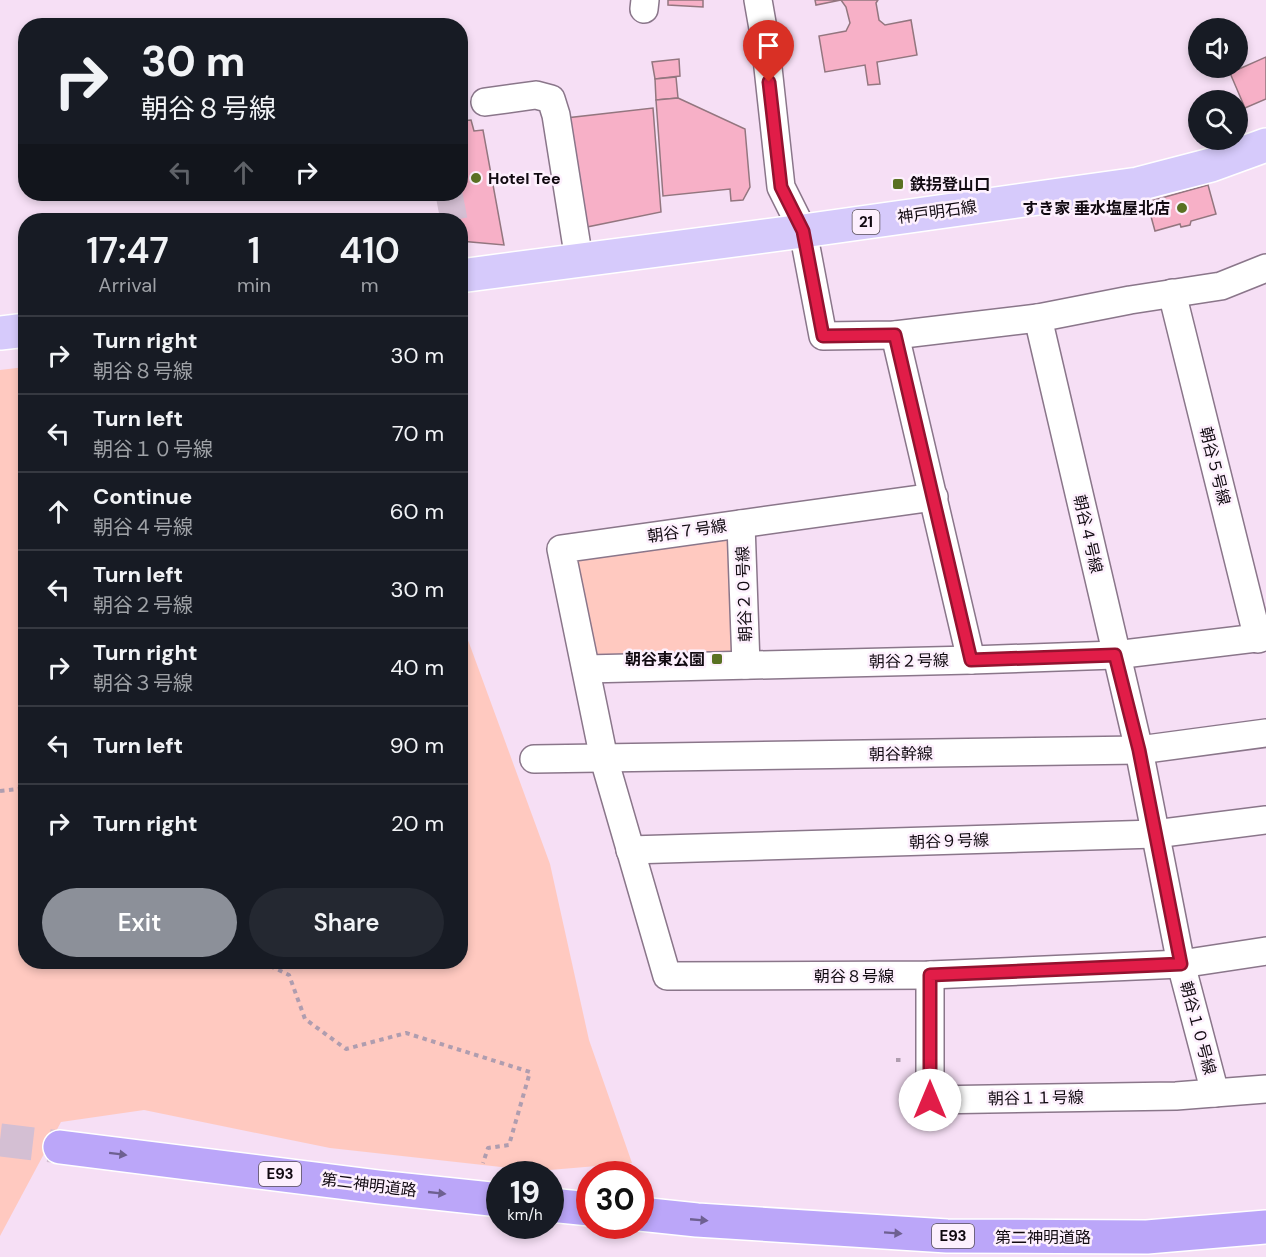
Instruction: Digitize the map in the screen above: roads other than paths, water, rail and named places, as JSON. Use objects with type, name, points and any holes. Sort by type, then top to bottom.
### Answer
[{"type":"highway","name":"第二神明道路","points":[[60,1147],[486,1198]]},
{"type":"highway","points":[[1030,1237],[1266,1207]]},
{"type":"highway","name":"第二神明道路","points":[[654,1215],[947,1236],[1147,1237],[1266,1227]]},
{"type":"main road","name":"神戸明石線","points":[[468,275],[1138,184],[1211,165],[1266,145]]},
{"type":"main road","points":[[0,333],[18,331]]},
{"type":"street","points":[[758,0],[765,40],[781,187],[803,231],[823,336],[895,335],[1038,318],[1221,286],[1266,268]]},
{"type":"street","points":[[485,102],[536,95],[551,99],[556,115],[579,260]]},
{"type":"street","name":"朝谷５号線","points":[[1172,293],[1262,638]]},
{"type":"street","name":"朝谷４号線","points":[[1038,318],[1139,750]]},
{"type":"street","points":[[895,335],[971,660]]},
{"type":"street","name":"朝谷７号線","points":[[586,669],[561,549],[934,497]]},
{"type":"street","name":"朝谷２０号線","points":[[741,524],[746,665]]},
{"type":"street","name":"朝谷２号線","points":[[586,669],[1115,655],[1262,638]]},
{"type":"street","name":"朝谷８号線","points":[[586,669],[604,759],[667,976],[930,975],[1181,964],[1266,951]]},
{"type":"street","name":"朝谷幹線","points":[[534,759],[1139,750],[1266,734]]},
{"type":"street","name":"朝谷１０号線","points":[[1139,750],[1181,964],[1215,1093]]},
{"type":"street","name":"朝谷９号線","points":[[630,850],[1155,834],[1266,820]]},
{"type":"street","name":"朝谷１１号線","points":[[930,975],[930,1100],[1176,1096],[1266,1089]]},
{"type":"tunnel","points":[[450,201],[453,213]]},
{"type":"tunnel","points":[[0,1140],[60,1147]]},
{"type":"place","name":"Hotel Tee","points":[[476,178]]},
{"type":"place","name":"鉄拐登山口","points":[[898,184]]},
{"type":"place","name":"すき家 垂水塩屋北店","points":[[1182,208]]},
{"type":"place","name":"朝谷東公園","points":[[717,659]]}]
